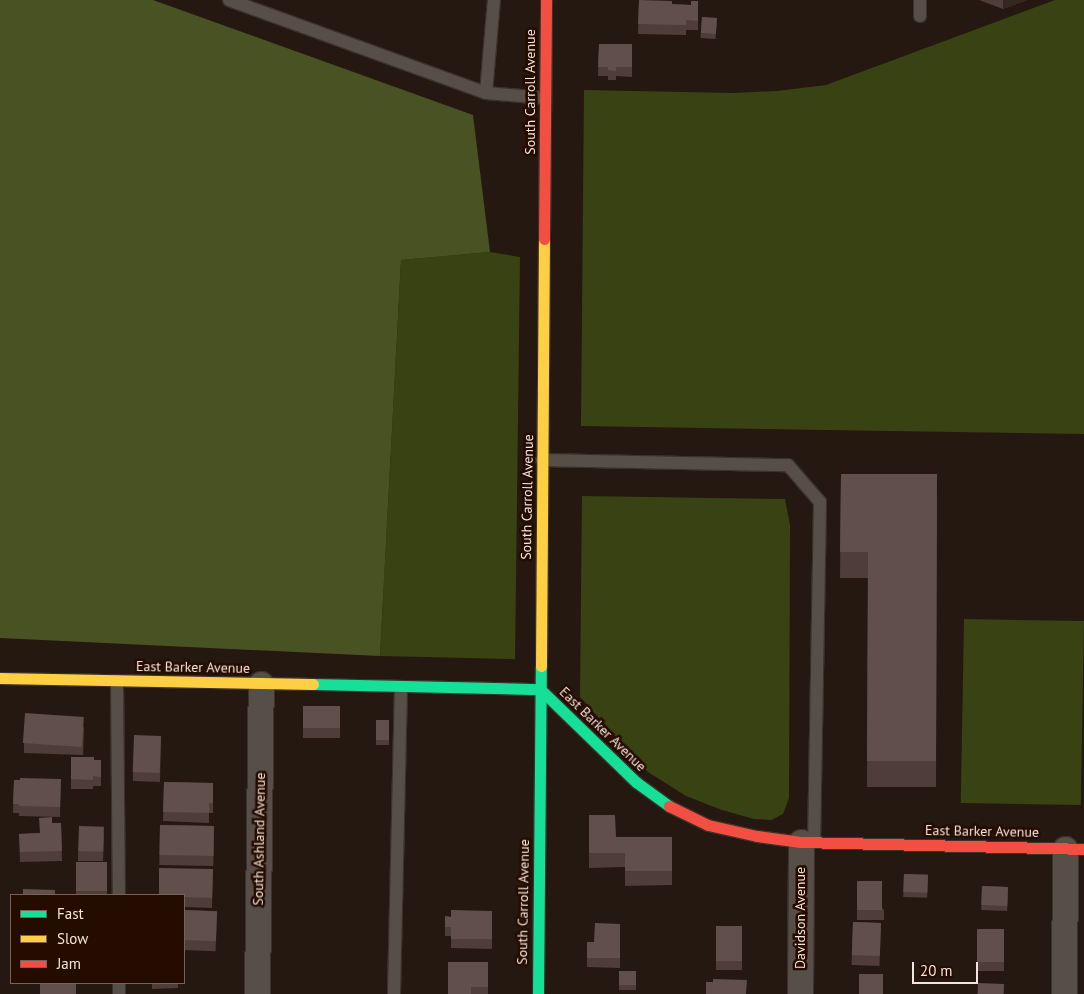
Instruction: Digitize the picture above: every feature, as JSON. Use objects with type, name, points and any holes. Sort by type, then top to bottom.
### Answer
[{"type":"street","name":"South Carroll Avenue","points":[[538,994],[546,0]]},
{"type":"street","name":"East Barker Avenue","points":[[0,678],[540,689],[636,782],[671,807],[708,825],[757,836],[807,842],[1075,848]]},
{"type":"street","name":"South Ashland Avenue","points":[[257,994],[261,684]]},
{"type":"street","name":"Davidson Avenue","points":[[800,994],[807,842]]},
{"type":"street","points":[[1064,994],[1075,848]]},
{"type":"lane","points":[[229,0],[486,93],[545,98]]},
{"type":"lane","points":[[486,93],[494,0]]},
{"type":"lane","points":[[920,0],[920,16]]},
{"type":"lane","points":[[542,460],[788,465],[820,502],[807,842]]},
{"type":"lane","points":[[117,681],[120,894]]},
{"type":"lane","points":[[394,994],[401,686]]},
{"type":"green space","points":[[0,0],[153,0],[473,115],[490,252],[401,260],[380,656],[0,638]]},
{"type":"green space","points":[[1055,0],[1084,0],[1084,434],[581,426],[584,90],[733,93],[777,91],[826,85]]},
{"type":"green space","points":[[490,252],[520,257],[515,659],[380,656],[401,260]]},
{"type":"green space","points":[[582,496],[785,499],[790,525],[789,798],[783,814],[771,820],[754,819],[722,810],[686,796],[648,772],[580,697]]},
{"type":"green space","points":[[964,619],[1084,621],[1081,805],[961,803]]},
{"type":"building","points":[[639,0],[672,1],[672,4],[691,5],[691,1],[698,1],[698,21],[686,20],[686,25],[638,24]]},
{"type":"building","points":[[702,17],[717,18],[716,34],[701,33]]},
{"type":"building","points":[[599,44],[632,44],[632,67],[616,67],[616,71],[608,70],[608,67],[598,67]]},
{"type":"building","points":[[841,474],[937,474],[936,761],[867,761],[868,552],[840,552]]},
{"type":"building","points":[[303,706],[340,706],[340,728],[303,728]]},
{"type":"building","points":[[25,713],[84,717],[82,747],[23,743]]},
{"type":"building","points":[[376,720],[389,720],[389,740],[376,740]]},
{"type":"building","points":[[134,735],[161,736],[160,773],[133,772]]},
{"type":"building","points":[[71,757],[94,757],[94,760],[101,760],[101,777],[93,776],[93,780],[71,779]]},
{"type":"building","points":[[20,778],[61,779],[60,807],[19,806],[19,804],[13,804],[14,780],[20,780]]},
{"type":"building","points":[[164,782],[213,783],[213,803],[209,803],[209,813],[163,812]]},
{"type":"building","points":[[589,815],[615,815],[616,837],[672,837],[672,871],[625,871],[625,853],[589,853]]},
{"type":"building","points":[[52,817],[52,823],[61,823],[62,851],[20,852],[19,834],[40,833],[39,818]]},
{"type":"building","points":[[160,825],[214,826],[213,856],[159,855]]},
{"type":"building","points":[[79,826],[104,827],[103,852],[78,851]]},
{"type":"building","points":[[76,862],[107,862],[107,891],[76,891]]},
{"type":"building","points":[[159,868],[213,869],[212,898],[185,897],[185,894],[159,894]]},
{"type":"building","points":[[904,874],[928,875],[927,893],[903,892]]},
{"type":"building","points":[[857,881],[882,881],[882,910],[857,910]]},
{"type":"building","points":[[982,886],[1008,887],[1007,906],[981,905]]},
{"type":"building","points":[[23,889],[55,890],[55,894],[23,894]]},
{"type":"building","points":[[185,910],[217,911],[216,941],[185,940]]},
{"type":"building","points":[[451,910],[492,911],[492,939],[451,939],[451,927],[445,927],[445,916],[451,917]]},
{"type":"building","points":[[853,922],[881,923],[880,956],[852,955]]},
{"type":"building","points":[[595,923],[620,924],[620,958],[587,958],[587,942],[594,942]]},
{"type":"building","points":[[716,926],[742,926],[742,961],[716,961]]},
{"type":"building","points":[[977,929],[1004,929],[1004,962],[977,962]]},
{"type":"building","points":[[448,962],[488,962],[488,987],[471,987],[471,994],[448,994]]},
{"type":"building","points":[[619,971],[636,971],[636,985],[619,985]]},
{"type":"building","points":[[859,974],[883,974],[883,994],[859,994]]},
{"type":"building","points":[[713,979],[747,980],[746,994],[706,994],[706,982],[713,982]]},
{"type":"building","points":[[978,983],[1004,984],[1004,994],[978,994]]},
{"type":"building","points":[[40,984],[76,984],[76,994],[40,994]]},
{"type":"traffic: fast","points":[[538,994],[541,666]]},
{"type":"traffic: fast","points":[[313,684],[540,689],[636,782],[669,806]]},
{"type":"traffic: slow","points":[[541,666],[544,239]]},
{"type":"traffic: slow","points":[[0,678],[313,684]]},
{"type":"traffic: jam","points":[[544,239],[546,0]]},
{"type":"traffic: jam","points":[[669,806],[708,825],[757,836],[801,842],[1084,849]]}]
